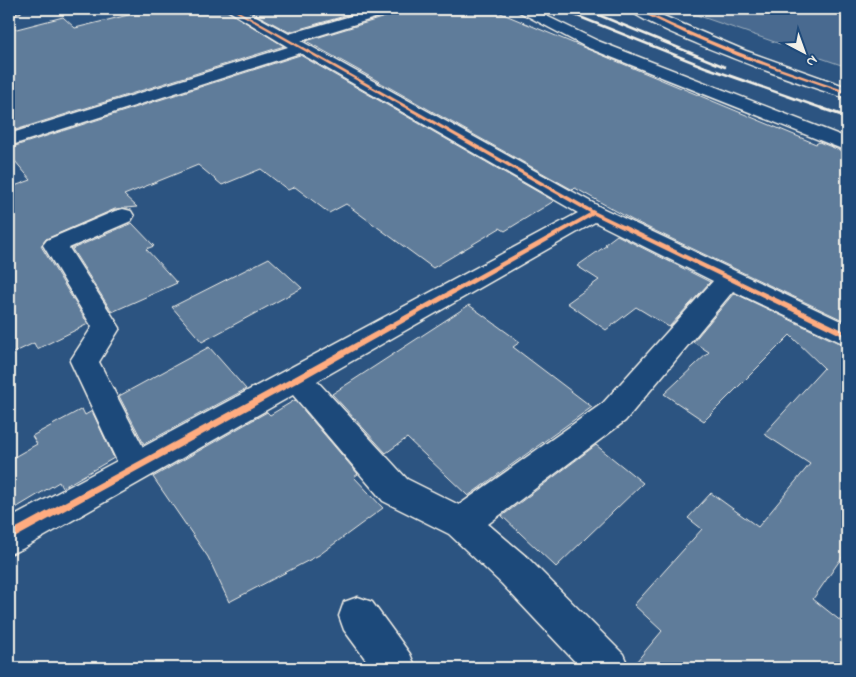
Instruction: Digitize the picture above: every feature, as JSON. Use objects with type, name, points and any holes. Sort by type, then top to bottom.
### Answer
[{"type":"street","points":[[9,10],[15,9]]},
{"type":"street","points":[[233,9],[594,213],[847,335]]},
{"type":"street","points":[[9,140],[294,44],[389,9]]},
{"type":"street","points":[[521,9],[592,44],[847,145]]},
{"type":"street","points":[[636,9],[666,24],[769,67],[847,93]]},
{"type":"street","points":[[9,537],[594,213]]},
{"type":"street","points":[[123,216],[55,245],[106,328],[84,362],[136,466]]},
{"type":"street","points":[[460,523],[614,412],[730,278]]},
{"type":"street","points":[[297,379],[395,490],[460,523],[515,571],[598,664]]},
{"type":"street","points":[[358,616],[396,668]]},
{"type":"shaded area","points":[[679,9],[847,9],[847,67]]},
{"type":"building","points":[[153,9],[224,9],[284,46],[9,132],[9,31],[63,17],[75,28]]},
{"type":"building","points":[[246,9],[369,9],[289,32]]},
{"type":"building","points":[[398,9],[491,9],[816,144],[819,142],[847,153],[847,322],[632,220],[575,188],[573,190],[306,41],[395,14]]},
{"type":"building","points":[[300,55],[554,201],[505,231],[500,228],[433,268],[346,204],[329,213],[295,187],[288,190],[261,169],[222,185],[198,165],[124,195],[137,207],[115,209],[46,239],[41,246],[88,324],[37,349],[34,343],[9,355],[9,188],[31,180],[9,154],[9,148]]},
{"type":"building","points":[[132,223],[154,246],[146,249],[177,283],[112,312],[72,249]]},
{"type":"building","points":[[617,235],[710,282],[669,327],[636,307],[606,330],[567,303],[599,280],[577,266],[607,245],[605,244]]},
{"type":"building","points":[[269,258],[302,288],[202,342],[172,307]]},
{"type":"building","points":[[734,293],[847,347],[847,550],[813,599],[847,626],[847,668],[631,668],[662,631],[634,605],[702,529],[688,518],[711,493],[758,527],[810,464],[764,434],[824,368],[790,335],[704,421],[664,394],[709,352],[693,342]]},
{"type":"building","points":[[469,305],[520,342],[513,347],[592,407],[468,496],[407,438],[386,453],[332,394]]},
{"type":"building","points":[[209,347],[246,389],[144,444],[119,396]]},
{"type":"building","points":[[295,400],[358,474],[354,477],[383,508],[319,555],[229,602],[208,557],[153,477],[267,412],[270,415]]},
{"type":"building","points":[[82,409],[85,415],[92,411],[114,458],[62,488],[59,482],[9,512],[9,460],[37,444],[32,436]]},
{"type":"building","points":[[596,445],[643,483],[556,567],[502,516]]},
{"type":"railway","points":[[560,9],[705,67],[824,109]]},
{"type":"railway","points":[[584,9],[725,67]]},
{"type":"railway","points":[[821,108],[847,117]]},
{"type":"cycle path","points":[[233,9],[594,213],[847,335]]},
{"type":"cycle path","points":[[636,9],[740,55],[847,93]]},
{"type":"cycle path","points":[[9,537],[594,213]]}]
